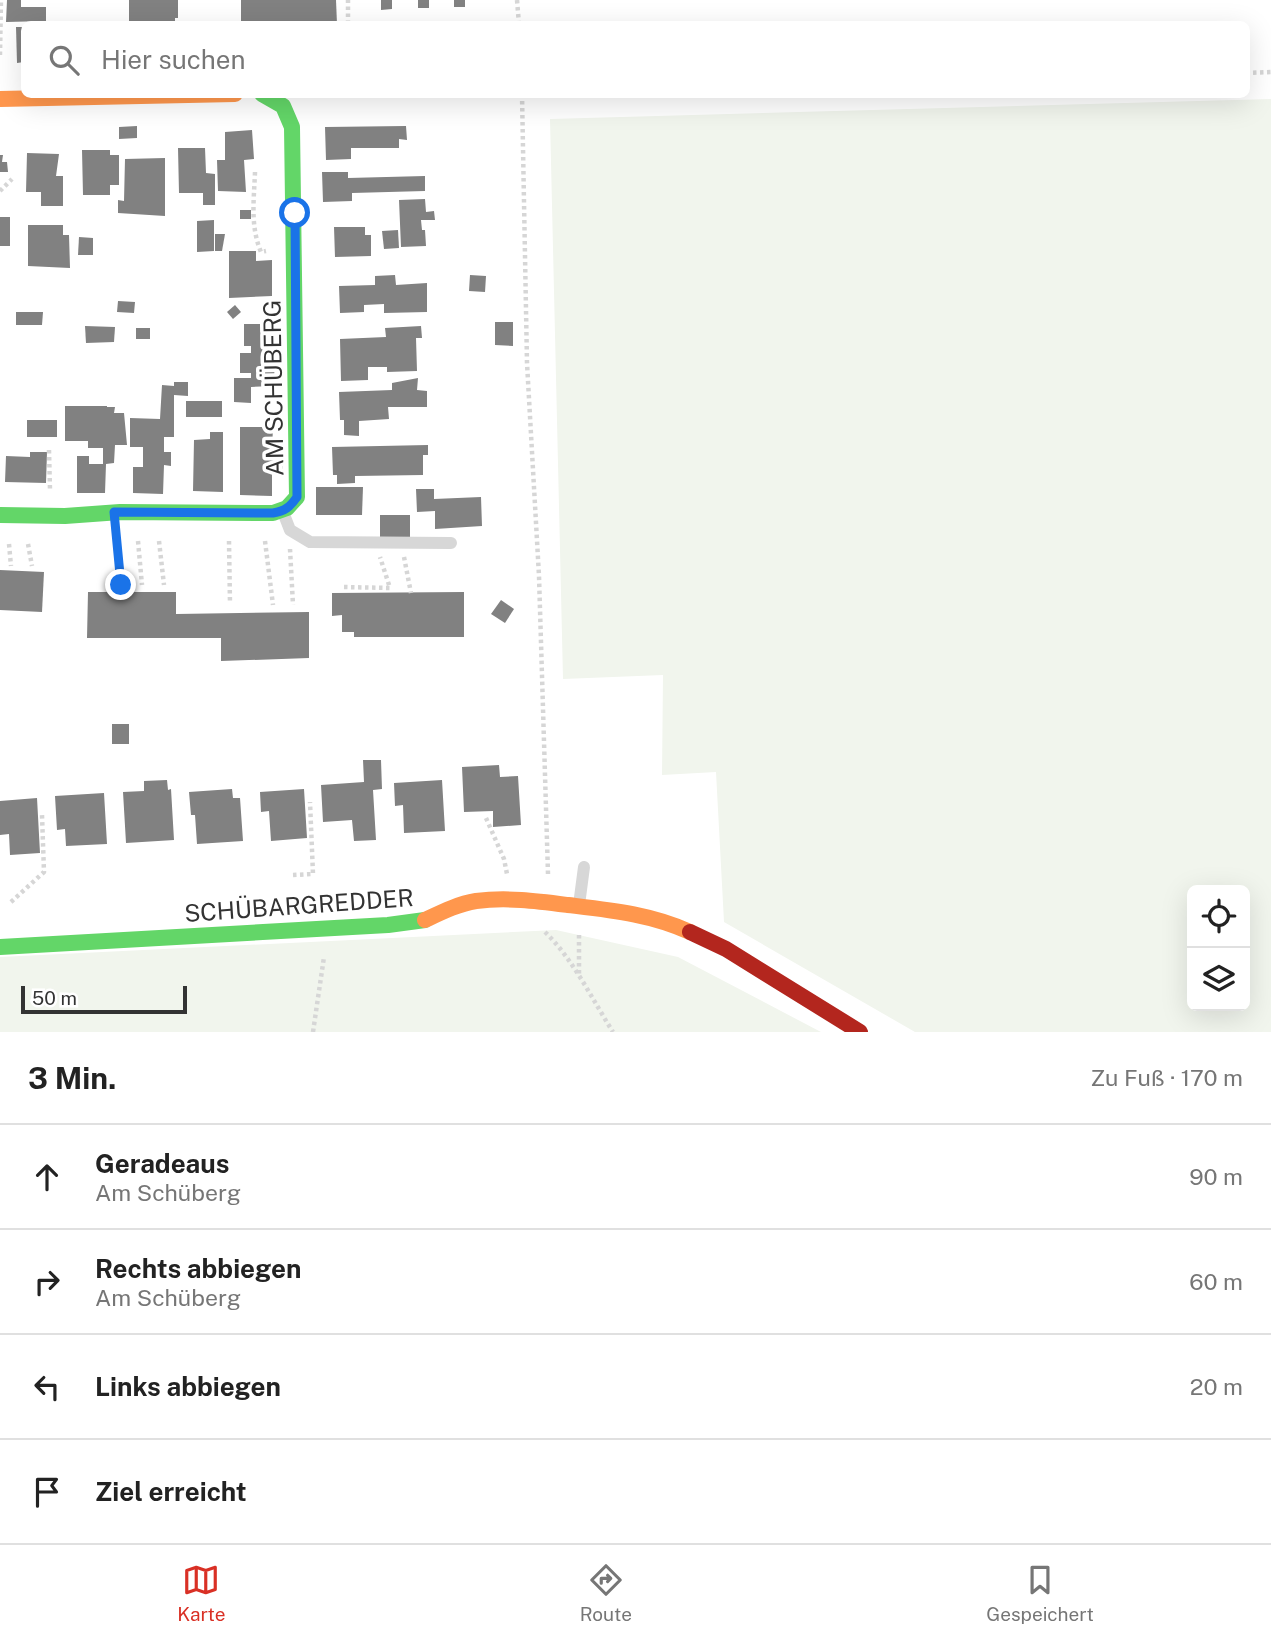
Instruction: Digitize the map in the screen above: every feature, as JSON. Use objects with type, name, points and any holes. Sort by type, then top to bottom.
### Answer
[{"type":"street","points":[[0,99],[47,98]]},
{"type":"street","name":"AM SCHÜBERG","points":[[0,515],[283,512],[297,497],[292,127],[289,112],[283,104],[270,98]]},
{"type":"street","name":"SCHÜBARGREDDER","points":[[0,947],[388,925],[425,920],[458,905],[478,901],[549,903],[624,912],[672,924],[726,948],[860,1032]]},
{"type":"lane","points":[[283,512],[290,530],[310,542],[451,543]]},
{"type":"lane","points":[[579,908],[584,867]]},
{"type":"path","points":[[0,55],[1,0]]},
{"type":"path","points":[[348,0],[348,21]]},
{"type":"path","points":[[517,0],[519,21]]},
{"type":"path","points":[[1250,73],[1271,72]]},
{"type":"path","points":[[522,98],[527,363],[539,576],[549,903]]},
{"type":"path","points":[[255,172],[254,225],[261,252]]},
{"type":"path","points":[[0,191],[12,179]]},
{"type":"path","points":[[38,516],[49,497],[49,450]]},
{"type":"path","points":[[114,512],[121,585]]},
{"type":"path","points":[[136,512],[142,585]]},
{"type":"path","points":[[156,512],[164,585]]},
{"type":"path","points":[[227,513],[231,556],[230,604]]},
{"type":"path","points":[[259,513],[268,558],[272,605]]},
{"type":"path","points":[[290,530],[293,605]]},
{"type":"path","points":[[344,587],[390,588],[375,543]]},
{"type":"path","points":[[401,543],[411,593]]},
{"type":"path","points":[[293,875],[313,874],[310,802]]},
{"type":"path","points":[[10,902],[44,872],[42,815]]},
{"type":"path","points":[[486,818],[504,859],[513,900]]},
{"type":"path","points":[[579,908],[579,980]]},
{"type":"path","points":[[313,1032],[327,929]]},
{"type":"path","points":[[543,930],[572,963],[579,980],[613,1032]]},
{"type":"shaded area","points":[[1271,99],[1271,1032],[915,1032],[724,922],[716,772],[662,775],[663,675],[563,679],[550,119]]},
{"type":"shaded area","points":[[556,930],[678,957],[821,1032],[0,1032],[0,957]]},
{"type":"building","points":[[7,0],[21,0],[21,7],[46,7],[46,21],[6,22]]},
{"type":"building","points":[[129,0],[178,0],[178,18],[175,18],[175,21],[129,21]]},
{"type":"building","points":[[241,0],[336,0],[337,21],[241,21]]},
{"type":"building","points":[[381,0],[392,0],[392,9],[381,10]]},
{"type":"building","points":[[418,0],[429,0],[429,8],[418,8]]},
{"type":"building","points":[[454,0],[465,0],[465,7],[454,7]]},
{"type":"building","points":[[16,27],[21,27],[21,62],[17,63]]},
{"type":"building","points":[[137,126],[137,138],[119,139],[119,127]]},
{"type":"building","points":[[406,126],[407,140],[399,139],[399,148],[351,148],[351,159],[326,160],[325,127]]},
{"type":"building","points":[[252,130],[254,159],[244,160],[246,192],[218,191],[217,160],[225,160],[225,132]]},
{"type":"building","points":[[178,148],[205,148],[206,173],[215,174],[215,205],[203,205],[203,193],[179,193]]},
{"type":"building","points":[[82,150],[110,150],[110,155],[119,155],[119,185],[110,185],[110,195],[83,195]]},
{"type":"building","points":[[27,153],[59,154],[56,176],[63,176],[63,206],[41,206],[41,192],[26,192]]},
{"type":"building","points":[[0,155],[3,155],[2,162],[7,162],[8,172],[0,172]]},
{"type":"building","points":[[165,158],[165,216],[118,213],[118,200],[124,201],[125,159]]},
{"type":"building","points":[[322,172],[348,172],[348,178],[425,176],[425,191],[352,193],[352,201],[323,202]]},
{"type":"building","points":[[425,199],[426,212],[434,211],[435,220],[421,220],[426,246],[401,247],[399,200]]},
{"type":"building","points":[[240,210],[251,210],[251,219],[240,219]]},
{"type":"building","points":[[0,217],[10,217],[10,246],[0,246]]},
{"type":"building","points":[[214,220],[214,251],[197,252],[197,221]]},
{"type":"building","points":[[28,225],[63,225],[63,235],[69,235],[70,268],[28,266]]},
{"type":"building","points":[[334,227],[365,227],[365,235],[371,235],[371,256],[335,257]]},
{"type":"building","points":[[398,230],[399,248],[384,249],[382,231]]},
{"type":"building","points":[[215,234],[225,234],[222,251],[215,251]]},
{"type":"building","points":[[79,237],[93,238],[93,255],[78,255]]},
{"type":"building","points":[[229,251],[256,251],[256,261],[272,260],[272,296],[229,298]]},
{"type":"building","points":[[395,275],[396,285],[427,283],[427,312],[384,313],[384,304],[364,305],[364,312],[340,313],[339,286],[375,285],[375,276]]},
{"type":"building","points":[[470,275],[486,276],[485,292],[469,291]]},
{"type":"building","points":[[118,301],[135,302],[134,313],[117,312]]},
{"type":"building","points":[[235,305],[241,312],[233,319],[227,312]]},
{"type":"building","points":[[16,312],[43,312],[42,325],[16,325]]},
{"type":"building","points":[[495,322],[513,322],[513,346],[495,345]]},
{"type":"building","points":[[244,324],[271,324],[271,347],[275,347],[274,386],[251,387],[251,403],[234,402],[234,378],[251,378],[251,373],[240,373],[240,353],[251,353],[251,346],[244,346]]},
{"type":"building","points":[[85,326],[115,327],[114,342],[86,343]]},
{"type":"building","points":[[421,326],[422,338],[416,338],[417,371],[387,372],[387,367],[368,367],[368,380],[341,381],[340,339],[386,337],[385,328]]},
{"type":"building","points":[[136,328],[150,328],[150,339],[136,339]]},
{"type":"building","points":[[418,378],[417,390],[427,391],[427,407],[388,407],[389,419],[359,421],[359,436],[344,435],[344,420],[340,420],[339,392],[392,390],[392,383]]},
{"type":"building","points":[[174,382],[188,382],[188,396],[174,395],[174,437],[164,437],[164,452],[171,452],[171,466],[164,465],[163,494],[133,493],[133,467],[143,467],[143,447],[130,447],[130,418],[160,419],[162,385],[174,386]]},
{"type":"building","points":[[186,401],[222,401],[222,417],[186,417]]},
{"type":"building","points":[[65,406],[107,406],[115,407],[114,413],[124,413],[127,445],[115,445],[114,463],[106,464],[105,493],[77,493],[77,456],[89,456],[89,464],[103,464],[103,448],[88,448],[88,441],[65,441]]},
{"type":"building","points":[[27,420],[57,420],[57,437],[27,437]]},
{"type":"building","points":[[240,427],[273,427],[272,451],[283,451],[282,471],[272,471],[272,496],[240,495]]},
{"type":"building","points":[[210,432],[223,432],[223,492],[193,491],[194,440],[210,439]]},
{"type":"building","points":[[428,445],[428,455],[423,455],[423,475],[355,476],[355,483],[337,484],[337,475],[333,475],[332,447]]},
{"type":"building","points":[[30,452],[47,452],[46,483],[5,482],[6,456],[30,457]]},
{"type":"building","points":[[316,487],[363,487],[362,515],[316,515]]},
{"type":"building","points":[[416,489],[434,489],[434,499],[481,497],[482,526],[435,529],[435,511],[417,512]]},
{"type":"building","points":[[380,515],[410,515],[410,538],[380,538]]},
{"type":"building","points":[[0,570],[44,572],[42,612],[0,610]]},
{"type":"building","points":[[88,592],[176,592],[176,614],[309,612],[309,658],[221,661],[221,638],[87,638]]},
{"type":"building","points":[[464,592],[464,637],[354,637],[354,632],[342,632],[342,615],[332,616],[332,593]]},
{"type":"building","points":[[501,600],[514,609],[505,623],[491,614]]},
{"type":"building","points":[[112,724],[129,724],[129,744],[112,744]]},
{"type":"building","points":[[363,760],[381,760],[382,789],[373,790],[376,840],[354,841],[352,820],[323,822],[321,785],[364,782]]},
{"type":"building","points":[[499,765],[500,777],[518,776],[521,825],[493,827],[493,811],[464,812],[462,767]]},
{"type":"building","points":[[167,780],[168,790],[171,789],[174,840],[126,843],[123,792],[144,791],[144,781]]},
{"type":"building","points":[[442,780],[445,831],[404,833],[403,805],[395,806],[394,783]]},
{"type":"building","points":[[232,789],[233,798],[240,798],[243,841],[197,844],[195,815],[191,815],[189,792]]},
{"type":"building","points":[[304,789],[307,838],[271,841],[269,811],[261,812],[260,792]]},
{"type":"building","points":[[104,793],[107,844],[66,846],[65,829],[57,830],[55,796]]},
{"type":"building","points":[[37,798],[40,853],[10,855],[9,834],[0,835],[0,801]]},
{"type":"traffic: fast","points":[[0,515],[65,516],[120,512],[273,513],[287,508],[297,497],[292,127],[283,106],[269,98]]},
{"type":"traffic: fast","points":[[0,947],[388,925],[425,920]]},
{"type":"traffic: slow","points":[[0,99],[47,98]]},
{"type":"traffic: slow","points":[[425,920],[469,902],[511,899],[630,914],[690,932]]},
{"type":"traffic: jam","points":[[690,932],[726,949],[860,1032]]},
{"type":"route","points":[[121,585],[114,512],[273,513],[283,512],[297,497],[295,213]]}]
